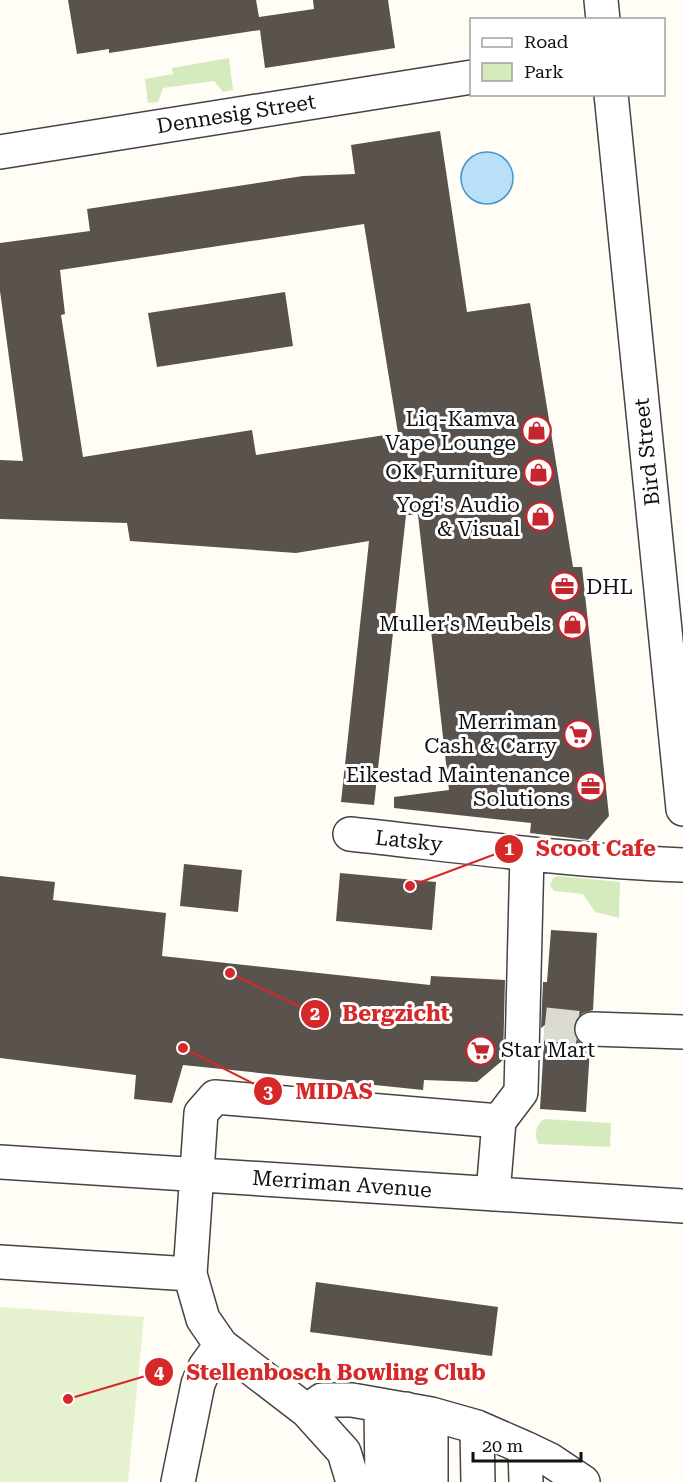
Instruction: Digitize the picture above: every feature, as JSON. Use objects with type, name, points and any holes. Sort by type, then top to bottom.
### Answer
[{"type":"street","points":[[601,0],[603,18]]},
{"type":"street","name":"Dennesig Street","points":[[0,152],[470,77]]},
{"type":"street","name":"Bird Street","points":[[610,96],[683,809]]},
{"type":"street","name":"Latsky","points":[[350,834],[527,854],[636,864],[683,865]]},
{"type":"street","points":[[493,1194],[499,1121],[521,1092],[534,1024],[527,854]]},
{"type":"street","points":[[592,1029],[683,1032]]},
{"type":"street","points":[[353,1482],[344,1452],[307,1411],[221,1345],[203,1319],[190,1275],[201,1113],[215,1097],[499,1121]]},
{"type":"street","name":"Merriman Avenue","points":[[0,1162],[683,1206]]},
{"type":"street","points":[[0,1262],[190,1275]]},
{"type":"street","points":[[178,1482],[198,1384],[204,1367],[221,1345]]},
{"type":"street","points":[[307,1411],[322,1400],[352,1400],[500,1445],[526,1482]]},
{"type":"street","points":[[382,1482],[500,1445]]},
{"type":"street","points":[[409,1482],[500,1445]]},
{"type":"street","points":[[431,1482],[500,1445]]},
{"type":"street","points":[[454,1482],[500,1445]]},
{"type":"street","points":[[478,1482],[500,1445]]},
{"type":"street","points":[[500,1445],[501,1482]]},
{"type":"green space","points":[[229,58],[233,90],[223,92],[214,81],[163,88],[158,102],[148,103],[145,79],[173,74],[172,68]]},
{"type":"green space","points":[[558,876],[620,882],[619,918],[595,912],[583,894],[554,891],[550,885],[553,878]]},
{"type":"green space","points":[[544,1119],[611,1123],[610,1147],[539,1144],[536,1130]]},
{"type":"green space","points":[[0,1307],[144,1317],[128,1482],[0,1482]]},
{"type":"water","points":[[482,152],[492,152],[506,159],[513,178],[506,197],[492,204],[482,204],[472,200],[465,193],[461,183],[461,173],[465,163],[472,156]]},
{"type":"building","points":[[68,0],[256,0],[259,17],[314,9],[313,0],[388,0],[395,48],[265,68],[260,30],[109,53],[109,49],[77,54]]},
{"type":"building","points":[[440,131],[467,312],[530,303],[573,567],[582,567],[609,816],[588,840],[530,833],[531,823],[394,808],[394,797],[449,790],[418,515],[406,515],[374,805],[341,802],[369,541],[296,553],[130,541],[127,523],[0,519],[0,460],[23,461],[0,291],[0,243],[90,231],[87,209],[303,176],[355,174],[351,145]],"holes":[[[364,224],[398,433],[256,455],[252,430],[83,457],[61,315],[65,314],[60,270]]]},
{"type":"building","points":[[285,292],[293,346],[157,367],[148,313]]},
{"type":"building","points":[[184,864],[242,870],[238,912],[180,906]]},
{"type":"building","points":[[340,873],[436,882],[432,930],[336,921]]},
{"type":"building","points":[[0,876],[55,882],[53,900],[166,913],[162,956],[430,985],[431,976],[505,980],[503,1060],[477,1082],[424,1080],[423,1090],[183,1065],[172,1103],[134,1099],[136,1075],[0,1058]]},
{"type":"building","points":[[551,930],[597,933],[593,1010],[583,1013],[576,1019],[573,1028],[576,1038],[582,1045],[590,1048],[586,1112],[540,1109],[545,1025],[541,1028],[543,982],[547,982]]},
{"type":"building","points":[[316,1282],[498,1307],[492,1356],[310,1332]]},
{"type":"tunnel","points":[[545,1024],[592,1029]]},
{"type":"place","name":"Liq-Kamva Vape Lounge","points":[[537,431]]},
{"type":"place","name":"OK Furniture","points":[[539,472]]},
{"type":"place","name":"Yogi's Audio & Visual","points":[[541,517]]},
{"type":"place","name":"DHL","points":[[565,587]]},
{"type":"place","name":"Muller's Meubels","points":[[572,624]]},
{"type":"place","name":"Merriman Cash & Carry","points":[[578,734]]},
{"type":"place","name":"Eikestad Maintenance Solutions","points":[[591,787]]},
{"type":"place","name":"Scoot Cafe","points":[[410,886]]},
{"type":"place","name":"Bergzicht","points":[[230,973]]},
{"type":"place","name":"MIDAS","points":[[183,1048]]},
{"type":"place","name":"Star Mart","points":[[480,1050]]},
{"type":"place","name":"Stellenbosch Bowling Club","points":[[68,1399]]}]
